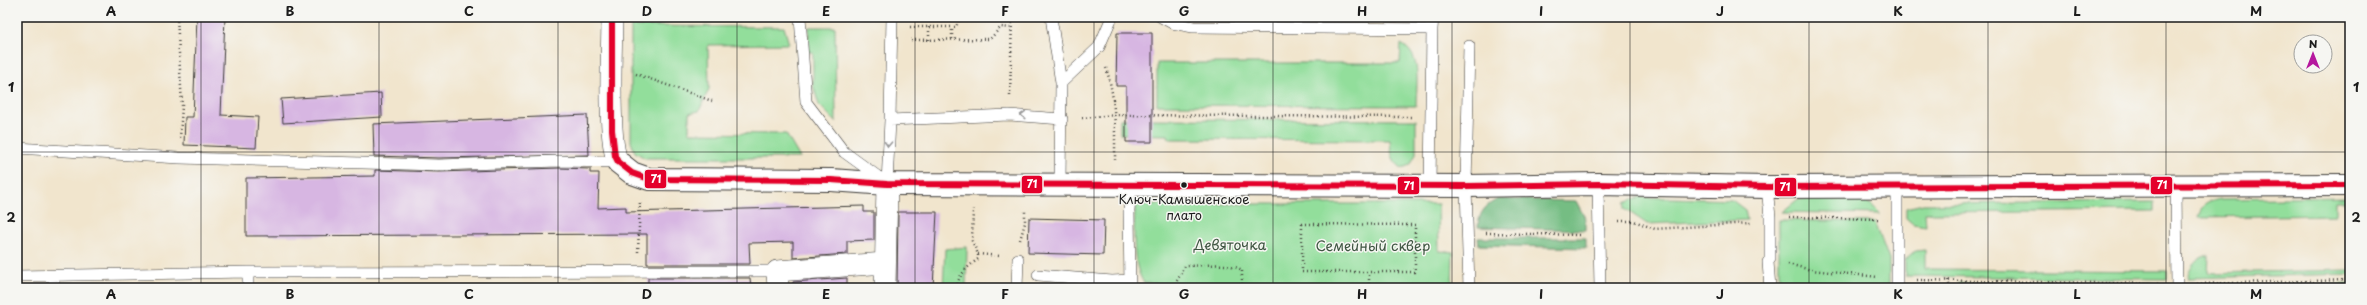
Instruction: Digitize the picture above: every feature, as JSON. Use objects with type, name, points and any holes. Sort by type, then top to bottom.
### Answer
[{"type":"street","points":[[612,17],[613,150],[618,162],[626,170],[640,177],[831,180],[887,184],[1430,186],[1598,184],[1768,187],[2176,187],[2350,185]]},
{"type":"street","points":[[885,288],[887,184]]},
{"type":"street","points":[[777,280],[885,263]]},
{"type":"lane","points":[[800,17],[806,102],[844,152],[887,184]]},
{"type":"lane","points":[[1051,17],[1061,83],[1062,120],[1060,184]]},
{"type":"lane","points":[[1061,83],[1099,47],[1112,17]]},
{"type":"lane","points":[[1161,17],[1172,23],[1193,27],[1432,29]]},
{"type":"lane","points":[[1430,186],[1432,17]]},
{"type":"lane","points":[[887,184],[892,22]]},
{"type":"lane","points":[[1468,288],[1466,186],[1469,46]]},
{"type":"lane","points":[[890,120],[1009,114],[1062,120]]},
{"type":"lane","points":[[17,148],[179,158],[439,165],[559,161],[618,162]]},
{"type":"lane","points":[[1598,184],[1600,287]]},
{"type":"lane","points":[[1038,275],[1112,281],[1130,284],[1129,211],[1131,185]]},
{"type":"lane","points":[[1897,186],[1899,219],[1898,283]]},
{"type":"lane","points":[[1768,187],[1770,217],[1770,259],[1768,262],[1770,288]]},
{"type":"lane","points":[[2176,187],[2177,286]]},
{"type":"lane","points":[[1017,288],[1018,259]]},
{"type":"lane","points":[[17,276],[54,283],[248,272],[638,271],[777,280]]},
{"type":"lane","points":[[248,272],[248,288]]},
{"type":"path","points":[[177,17],[182,105],[179,158]]},
{"type":"path","points":[[892,22],[929,27],[956,27],[960,17]]},
{"type":"path","points":[[1009,114],[1013,28],[1012,17]]},
{"type":"path","points":[[929,27],[929,40]]},
{"type":"path","points":[[952,27],[952,39]]},
{"type":"path","points":[[892,40],[990,39],[1000,27],[1013,28]]},
{"type":"path","points":[[1099,47],[1111,84],[1115,115],[1115,161]]},
{"type":"path","points":[[635,73],[712,101]]},
{"type":"path","points":[[1062,120],[1115,115],[1431,117]]},
{"type":"path","points":[[638,271],[640,177]]},
{"type":"path","points":[[957,288],[957,283],[966,267],[978,259],[978,254],[972,242],[973,206]]},
{"type":"path","points":[[1018,259],[1019,245],[1025,223],[1025,208]]},
{"type":"path","points":[[1599,222],[1634,221],[1656,229],[1745,225],[1770,217],[1899,219]]},
{"type":"path","points":[[1302,224],[1415,225],[1415,272],[1369,272],[1302,272],[1302,224]]},
{"type":"path","points":[[1467,233],[1600,236]]},
{"type":"path","points":[[1770,259],[1811,270],[1898,283],[1925,280],[1948,280],[2177,286],[2350,280]]},
{"type":"path","points":[[1172,288],[1186,266],[1224,265],[1236,266],[1242,270],[1242,288]]},
{"type":"path","points":[[1369,272],[1369,288]]},
{"type":"path","points":[[1924,288],[1925,280]]},
{"type":"path","points":[[1948,280],[1950,288]]},
{"type":"path","points":[[1600,287],[1668,288]]},
{"type":"green space","points":[[631,17],[635,17],[635,26],[784,27],[789,44],[708,45],[709,89],[699,111],[689,113],[689,133],[786,134],[800,158],[645,158],[635,152],[631,142]]},
{"type":"green space","points":[[809,27],[835,27],[836,122],[819,105],[813,85],[813,52],[808,52]]},
{"type":"green space","points":[[1401,44],[1413,55],[1417,71],[1416,106],[1157,105],[1157,63],[1400,63]]},
{"type":"green space","points":[[1120,119],[1416,120],[1416,154],[1410,165],[1402,168],[1398,165],[1391,152],[1390,140],[1169,139],[1168,135],[1120,134]]},
{"type":"green space","points":[[1640,197],[1732,200],[1745,210],[1747,220],[1647,224],[1625,209],[1625,203]]},
{"type":"green space","points":[[2350,197],[2350,201],[2335,201],[2335,215],[2198,217],[2203,206],[2220,199]]},
{"type":"green space","points":[[1498,199],[1576,201],[1585,218],[1585,230],[1478,227],[1481,213],[1490,204]]},
{"type":"green space","points":[[1798,199],[1860,199],[1872,205],[1880,214],[1782,212]]},
{"type":"green space","points":[[2155,202],[2155,211],[1925,213],[1926,226],[1913,224],[1906,218],[1906,208],[1923,204]]},
{"type":"green space","points":[[1135,204],[1438,204],[1439,251],[1453,252],[1452,288],[1234,288],[1144,283],[1135,255]]},
{"type":"green space","points":[[1779,220],[1875,222],[1889,260],[1889,288],[1779,288]]},
{"type":"green space","points":[[1478,238],[1586,238],[1586,248],[1479,245]]},
{"type":"green space","points":[[967,247],[966,288],[943,288],[945,249]]},
{"type":"green space","points":[[1925,250],[1925,269],[2167,271],[2167,279],[1905,276],[1905,260],[1916,251]]},
{"type":"green space","points":[[2209,255],[2208,273],[2350,270],[2350,274],[2187,278],[2190,270],[2197,260]]},
{"type":"green space","points":[[1959,283],[2167,284],[2167,288],[1959,287]]},
{"type":"green space","points":[[2350,284],[2350,288],[2206,288]]},
{"type":"building","points":[[197,17],[225,17],[221,115],[258,117],[256,148],[184,145],[185,117],[193,117]]},
{"type":"building","points":[[1117,33],[1152,33],[1152,142],[1126,142],[1126,86],[1116,86]]},
{"type":"building","points":[[381,93],[382,117],[283,123],[281,99]]},
{"type":"building","points":[[587,115],[589,155],[439,158],[374,156],[373,124]]},
{"type":"building","points":[[559,168],[590,169],[590,173],[599,173],[598,208],[626,207],[626,212],[864,206],[864,212],[874,212],[874,240],[847,241],[847,254],[793,258],[793,242],[749,243],[750,264],[647,264],[647,234],[246,236],[246,178],[375,176],[375,170],[439,172]]},
{"type":"building","points":[[898,212],[937,212],[933,288],[897,288]]},
{"type":"building","points":[[1029,218],[1104,220],[1103,255],[1028,253]]},
{"type":"building","points":[[648,278],[750,278],[751,288],[648,288]]},
{"type":"building","points":[[847,278],[847,288],[793,288],[793,282]]},
{"type":"transit line","name":"71","points":[[612,17],[612,130],[615,156],[618,162],[632,173],[649,179],[831,180],[887,184],[1466,186],[1598,184],[1767,187],[2350,185]]},
{"type":"place","name":"Ключ-Камышенское плато","points":[[1184,185]]},
{"type":"park label","name":"Девяточка","points":[[1230,245]]},
{"type":"park label","name":"Семейный сквер","points":[[1373,246]]}]
